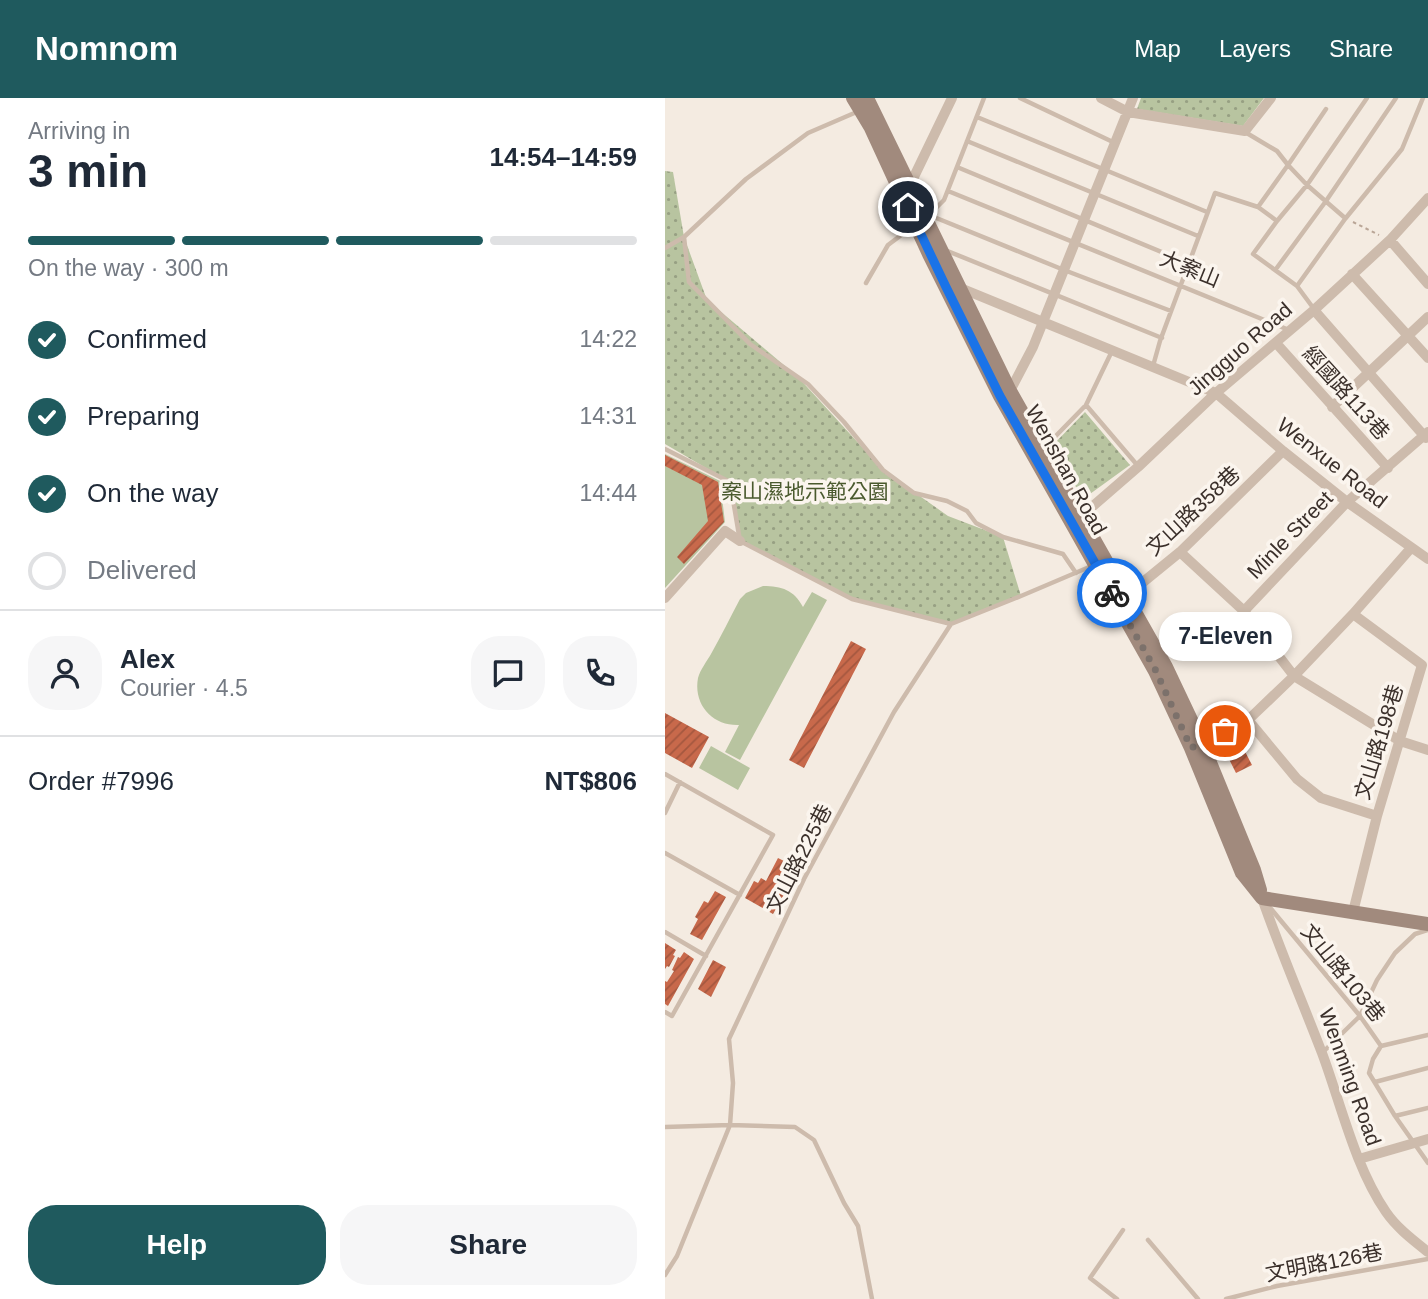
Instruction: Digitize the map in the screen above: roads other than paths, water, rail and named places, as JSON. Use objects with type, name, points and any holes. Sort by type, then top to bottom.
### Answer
[{"type":"main road","name":"Wenshan Road","points":[[860,102],[910,185],[923,219],[1005,393],[1076,520],[1126,596],[1166,667],[1196,745]]},
{"type":"main road","name":"Wenshan Road","points":[[860,102],[871,128],[940,248],[1005,393],[1043,449],[1095,564],[1196,745],[1254,870],[1262,898]]},
{"type":"main road","points":[[1262,898],[1428,924]]},
{"type":"street","points":[[910,185],[952,98]]},
{"type":"street","points":[[1101,98],[1128,112],[1245,131],[1271,98]]},
{"type":"street","points":[[1005,393],[1033,347],[1133,98]]},
{"type":"street","name":"Jingguo Road","points":[[1076,520],[1138,467],[1216,393],[1314,310],[1390,240],[1428,198]]},
{"type":"street","points":[[1390,240],[1428,284]]},
{"type":"street","points":[[1352,274],[1428,358]]},
{"type":"street","points":[[958,287],[1216,393]]},
{"type":"street","points":[[1314,310],[1426,436]]},
{"type":"street","points":[[1332,407],[1428,317]]},
{"type":"street","name":"經國路113巷","points":[[1276,343],[1388,468]]},
{"type":"street","name":"Wenxue Road","points":[[1216,393],[1347,502],[1428,559]]},
{"type":"street","name":"Minle Street","points":[[1244,611],[1347,502],[1426,436]]},
{"type":"street","name":"文山路358巷","points":[[1126,596],[1180,552],[1283,451]]},
{"type":"street","points":[[665,598],[725,531],[740,541]]},
{"type":"street","points":[[1196,745],[1248,720],[1353,614],[1411,548]]},
{"type":"street","points":[[1180,552],[1244,611],[1294,676],[1400,741],[1428,750]]},
{"type":"street","name":"文山路198巷","points":[[1353,614],[1422,665],[1377,816],[1353,912]]},
{"type":"street","points":[[1248,720],[1297,779],[1321,798],[1377,816]]},
{"type":"street","name":"Wenming Road","points":[[1262,898],[1371,1186],[1386,1213],[1407,1236],[1428,1252]]},
{"type":"street","points":[[1359,1159],[1428,1139]]},
{"type":"lane","points":[[866,283],[888,245],[944,200],[984,98]]},
{"type":"lane","points":[[1020,98],[1116,143]]},
{"type":"lane","points":[[1314,310],[1297,286],[1253,254],[1307,185],[1367,98]]},
{"type":"lane","points":[[1276,269],[1397,98],[1403,98]]},
{"type":"lane","points":[[1297,286],[1345,219],[1402,149],[1423,98]]},
{"type":"lane","points":[[665,248],[684,237],[746,179],[808,132],[860,102]]},
{"type":"lane","points":[[1258,207],[1326,108]]},
{"type":"lane","points":[[977,117],[1207,212]]},
{"type":"lane","points":[[1245,131],[1277,151],[1307,185],[1345,219]]},
{"type":"lane","points":[[967,141],[1198,236]]},
{"type":"lane","points":[[957,167],[1188,263]]},
{"type":"lane","name":"大案山","points":[[948,191],[1290,331]]},
{"type":"lane","points":[[1153,368],[1215,193],[1258,207],[1277,221]]},
{"type":"lane","points":[[923,219],[1171,311]]},
{"type":"lane","points":[[684,237],[689,282],[750,344],[808,384],[845,422],[883,470],[914,494],[947,501],[967,511],[976,523],[1003,537],[1063,554],[1076,573]]},
{"type":"lane","points":[[940,248],[1162,338]]},
{"type":"lane","points":[[1043,449],[1086,405],[1112,351]]},
{"type":"lane","points":[[1086,405],[1138,467]]},
{"type":"lane","points":[[665,450],[730,482],[740,541],[852,599],[951,624],[1095,564]]},
{"type":"lane","name":"文山路225巷","points":[[665,1275],[677,1256],[730,1125],[733,1083],[729,1038],[817,856],[894,712],[951,624]]},
{"type":"lane","points":[[665,774],[773,835],[672,1016],[665,1012]]},
{"type":"lane","points":[[665,813],[680,782]]},
{"type":"lane","points":[[665,853],[740,895]]},
{"type":"lane","name":"文山路103巷","points":[[1262,898],[1360,1016],[1381,1046],[1369,1073],[1375,1082]]},
{"type":"lane","points":[[1322,1053],[1360,1016],[1377,980],[1395,953],[1415,934],[1428,930]]},
{"type":"lane","points":[[665,932],[706,956]]},
{"type":"lane","points":[[1381,1046],[1428,1035]]},
{"type":"lane","points":[[1428,1068],[1375,1082],[1428,1163]]},
{"type":"lane","points":[[1395,1116],[1428,1108]]},
{"type":"lane","points":[[665,1127],[795,1127],[814,1140],[844,1203],[859,1226],[872,1299]]},
{"type":"lane","points":[[1117,1299],[1090,1278],[1123,1230]]},
{"type":"lane","points":[[1148,1240],[1198,1299]]},
{"type":"lane","name":"文明路126巷","points":[[1226,1299],[1277,1286],[1428,1259]]},
{"type":"place","name":"7-Eleven","points":[[1225,731]]},
{"type":"park label","name":"案山濕地示範公園","points":[[805,492]]}]
